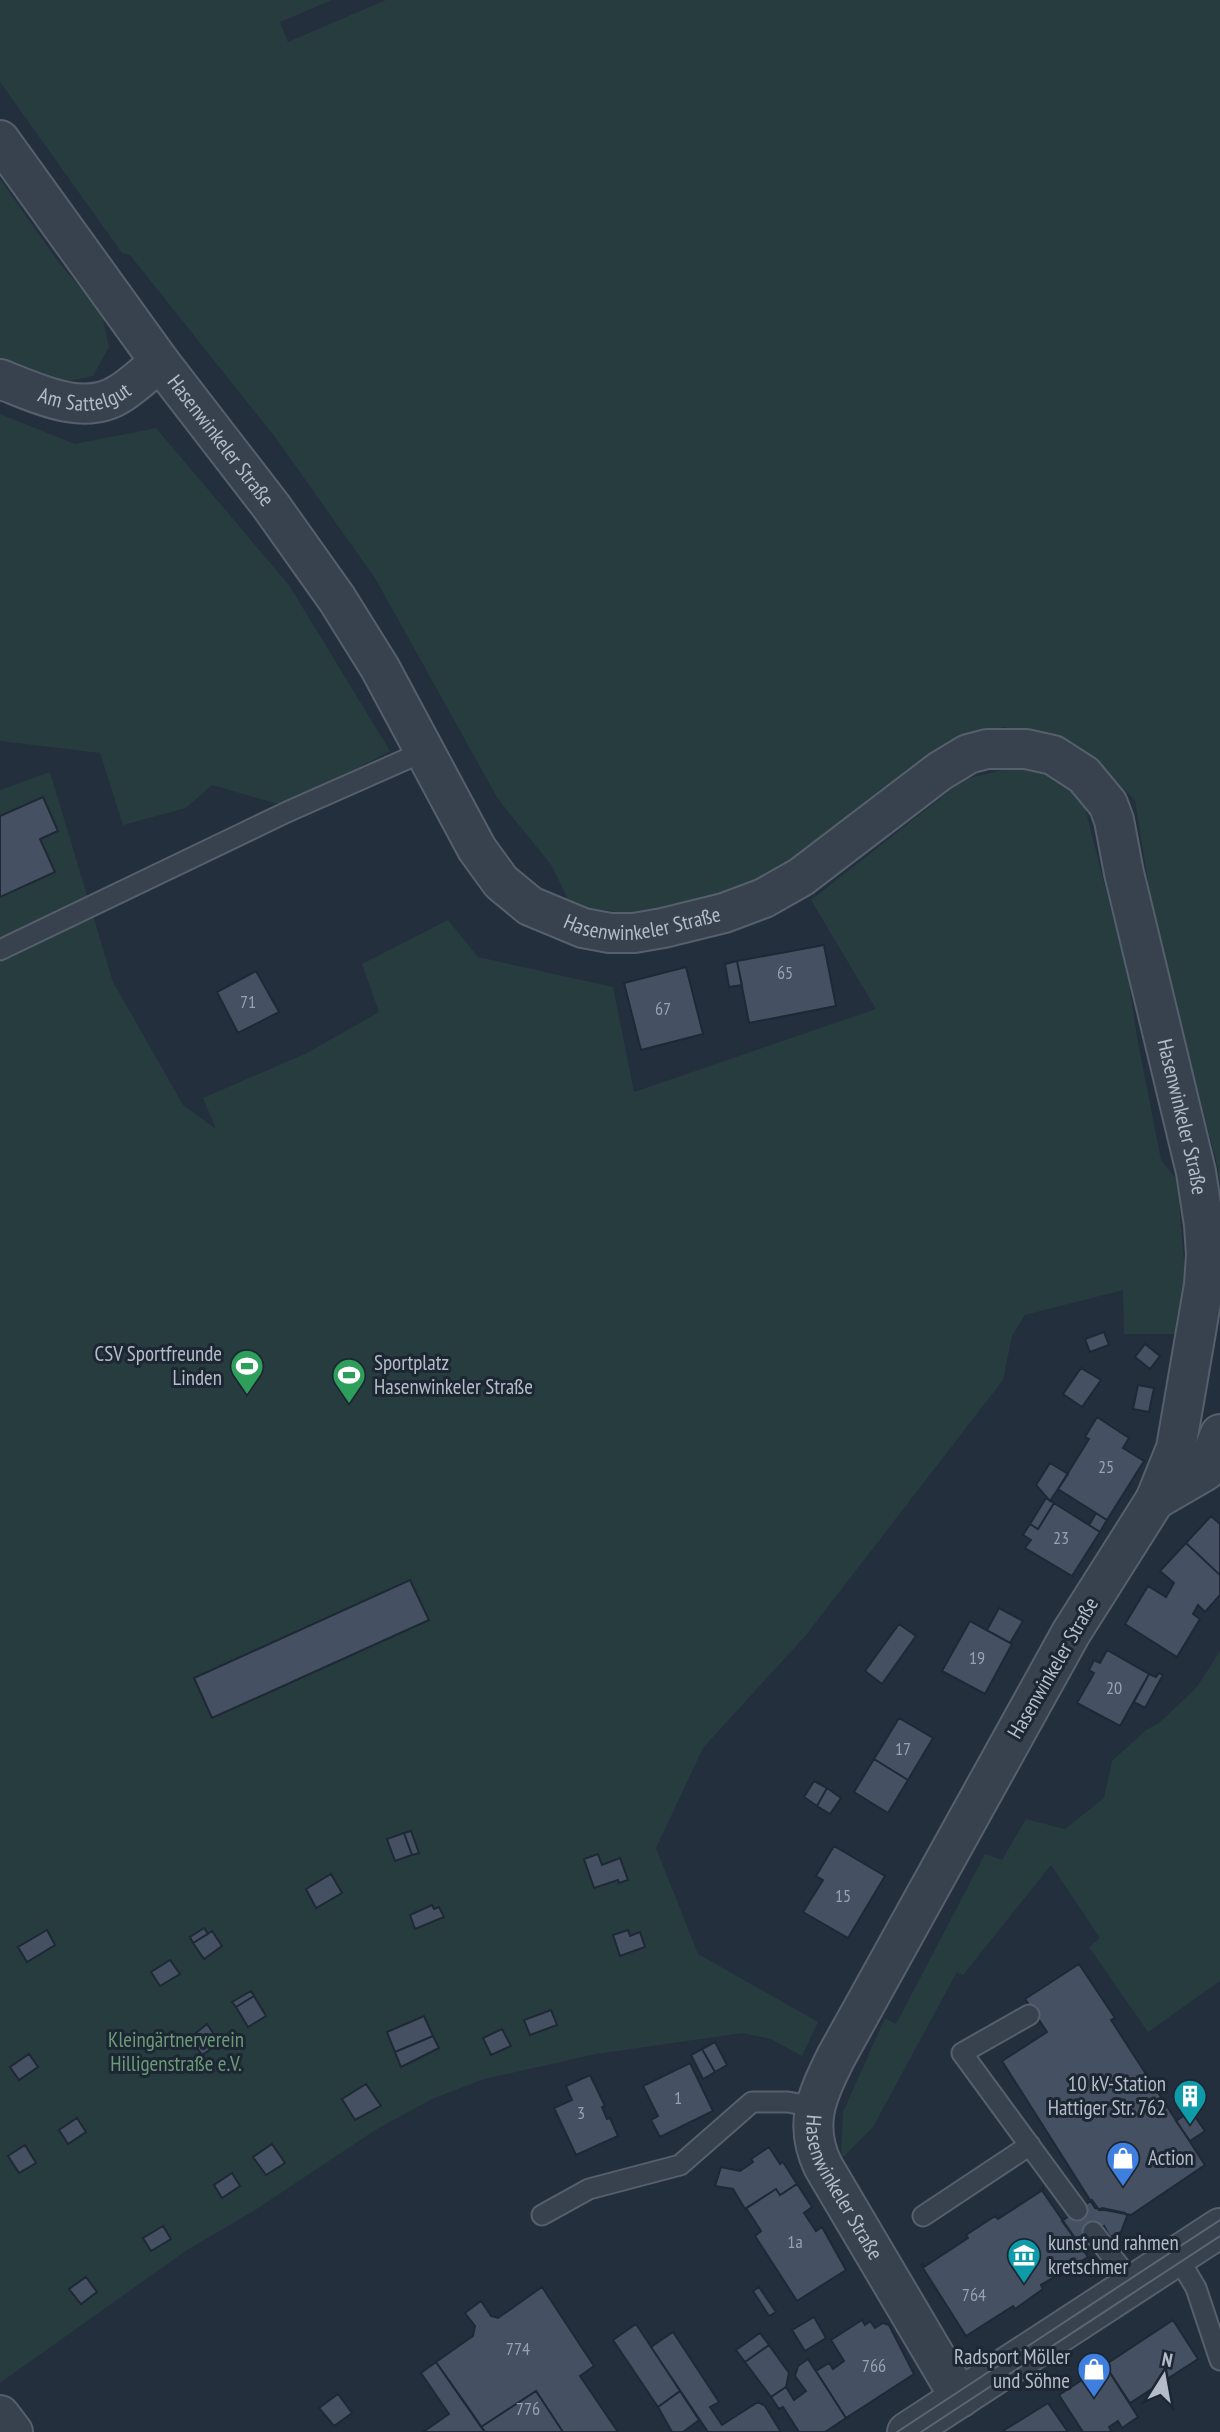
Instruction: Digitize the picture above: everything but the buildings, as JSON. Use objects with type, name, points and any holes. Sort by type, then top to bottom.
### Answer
[{"type":"street","name":"Hasenwinkeler Straße","points":[[0,140],[160,362],[271,506],[337,599],[380,668],[477,849],[501,882],[530,906],[583,928],[610,933],[634,933],[700,921],[745,906],[774,893],[828,857],[915,788],[968,754],[998,748],[1036,750],[1060,759],[1084,775],[1108,804],[1114,820],[1124,873],[1196,1172],[1206,1238],[1204,1285],[1176,1448],[1155,1500],[1071,1633],[836,2057],[814,2108],[812,2139],[822,2166],[960,2398]]},
{"type":"street","name":"Am Sattelgut","points":[[0,379],[69,403],[93,403],[121,393],[160,362]]},
{"type":"street","points":[[1155,1500],[1205,1471],[1220,1434]]},
{"type":"street","points":[[922,2428],[960,2398],[1220,2228]]},
{"type":"street","points":[[0,2415],[13,2432]]},
{"type":"lane","points":[[0,950],[287,812],[425,751]]},
{"type":"lane","points":[[1029,2015],[962,2053],[1077,2210]]},
{"type":"lane","points":[[542,2216],[589,2189],[680,2165],[752,2102],[788,2102],[814,2108]]},
{"type":"lane","points":[[923,2216],[1030,2146]]},
{"type":"lane","points":[[1093,2232],[1133,2284]]},
{"type":"lane","points":[[1177,2256],[1196,2288],[1220,2360]]},
{"type":"green space","points":[[0,0],[332,0],[280,22],[288,42],[386,0],[1220,0],[1220,1210],[1218,1168],[1166,971],[1135,800],[1085,753],[1051,736],[1003,727],[947,745],[844,822],[757,882],[686,907],[634,914],[571,906],[552,866],[498,799],[375,578],[275,437],[130,255],[122,253],[0,82]]},
{"type":"green space","points":[[0,179],[57,260],[102,314],[109,347],[93,376],[60,383],[0,361]]},
{"type":"green space","points":[[0,414],[75,444],[156,428],[289,585],[390,751],[285,806],[212,785],[186,808],[123,825],[100,753],[0,741]]},
{"type":"green space","name":"Kleingärtnerverein Hilligenstraße e.V.","points":[[1011,768],[1054,774],[1082,796],[1128,977],[1161,1160],[1177,1180],[1186,1285],[1177,1334],[1124,1334],[1123,1290],[1025,1315],[1012,1336],[1003,1380],[806,1635],[703,1748],[656,1848],[698,1954],[818,2022],[802,2056],[771,2039],[742,2033],[596,2054],[484,2079],[432,2099],[377,2129],[255,2210],[187,2250],[0,2383],[0,790],[50,772],[113,982],[183,1105],[216,1129],[203,1098],[307,1053],[379,1012],[362,964],[448,920],[478,957],[613,987],[634,1092],[876,1009],[811,900],[965,779]]},
{"type":"green space","points":[[1220,1651],[1220,1981],[1148,2032],[1089,1947],[1100,1938],[1051,1865],[963,1975],[957,1972],[873,2127],[841,2159],[843,2112],[885,2018],[896,2024],[985,1854],[1002,1860],[1026,1819],[1065,1829],[1104,1798],[1112,1761],[1146,1730],[1159,1723],[1197,1687]]},
{"type":"tram line","points":[[897,2432],[1220,2220]]},
{"type":"tram line","points":[[921,2432],[1220,2236]]},
{"type":"place","name":"CSV Sportfreunde Linden","points":[[247,1396]]},
{"type":"place","name":"Sportplatz Hasenwinkeler Straße","points":[[349,1405]]},
{"type":"place","name":"10 kV-Station Hattiger Str. 762","points":[[1190,2126]]},
{"type":"place","name":"Action","points":[[1123,2188]]},
{"type":"place","name":"kunst und rahmen kretschmer","points":[[1024,2285]]},
{"type":"place","name":"Radsport Möller und Söhne","points":[[1094,2399]]}]
